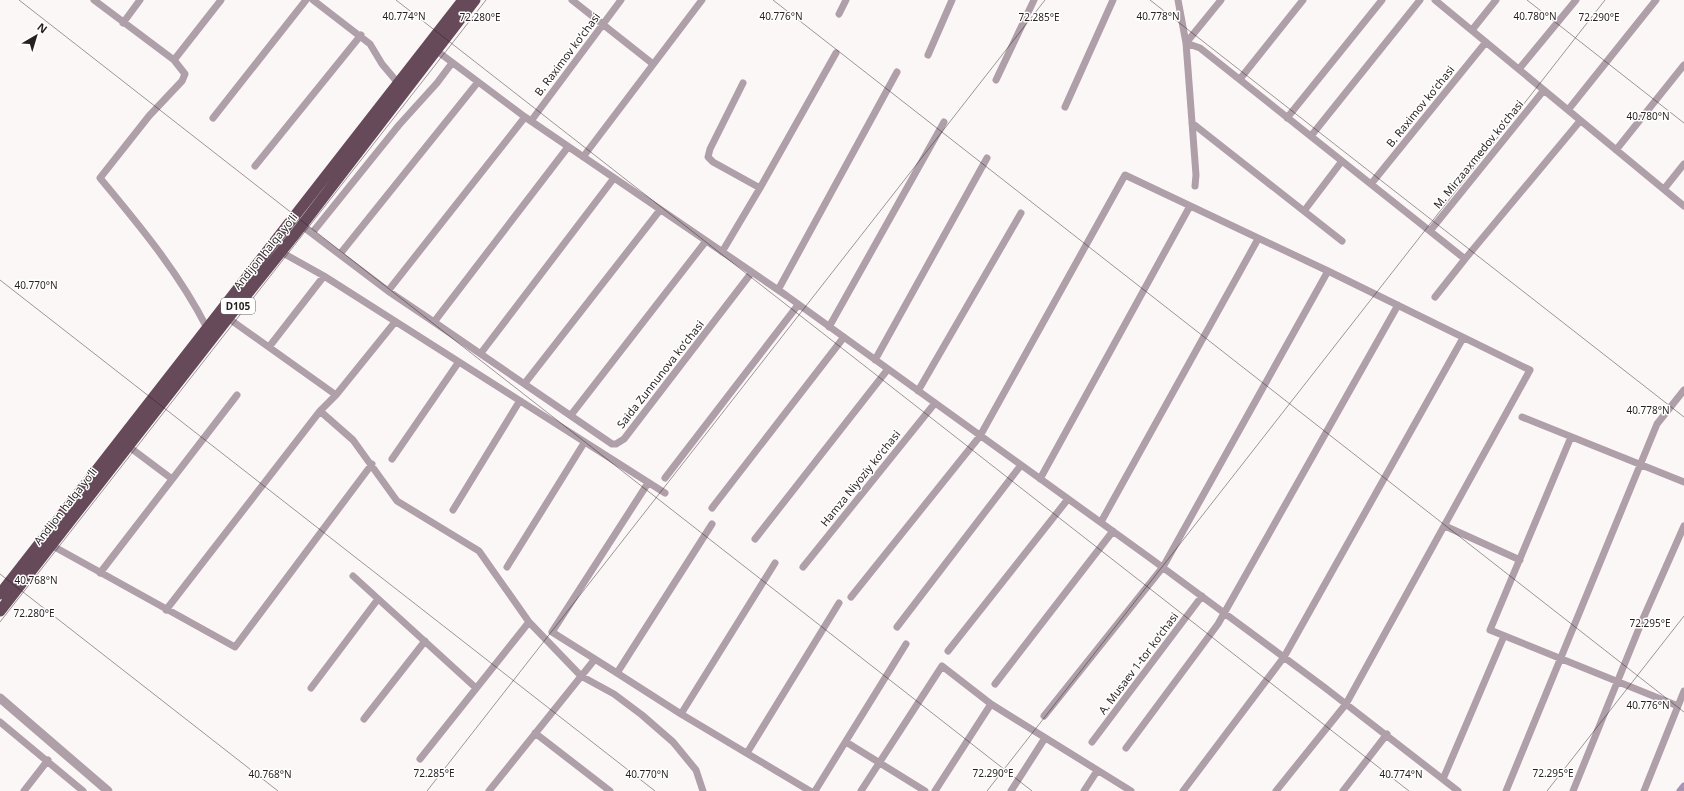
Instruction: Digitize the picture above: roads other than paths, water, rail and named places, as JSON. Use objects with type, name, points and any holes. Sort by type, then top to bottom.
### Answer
[{"type":"highway","name":"Andijon halqa yo‘li","points":[[0,611],[228,318],[302,226],[432,47],[463,0]]},
{"type":"highway","name":"Andijon halqa yo‘li","points":[[0,594],[398,83],[475,0]]},
{"type":"street","points":[[94,0],[174,60],[185,74],[182,81],[149,116],[100,178],[149,237],[193,300],[207,328]]},
{"type":"street","points":[[123,23],[140,0]]},
{"type":"street","points":[[174,60],[221,0]]},
{"type":"street","points":[[213,118],[306,0]]},
{"type":"street","points":[[313,0],[361,35],[370,44],[382,64],[398,83]]},
{"type":"street","points":[[572,0],[653,64]]},
{"type":"street","name":"B. Raximov koʻchasi","points":[[388,291],[528,119],[621,0]]},
{"type":"street","points":[[583,157],[702,0]]},
{"type":"street","points":[[839,14],[846,0]]},
{"type":"street","points":[[928,55],[952,0]]},
{"type":"street","points":[[996,80],[1034,0]]},
{"type":"street","points":[[1065,107],[1114,0]]},
{"type":"street","points":[[1178,0],[1186,43],[1195,186]]},
{"type":"street","points":[[1186,43],[1221,0]]},
{"type":"street","points":[[1240,79],[1303,0]]},
{"type":"street","points":[[1287,118],[1382,0]]},
{"type":"street","points":[[1311,136],[1420,0]]},
{"type":"street","points":[[1436,0],[1684,206]]},
{"type":"street","points":[[1472,30],[1496,0]]},
{"type":"street","points":[[1519,69],[1576,0]]},
{"type":"street","points":[[1568,110],[1656,0]]},
{"type":"street","points":[[255,166],[361,35]]},
{"type":"street","name":"B. Raximov koʻchasi","points":[[1370,184],[1486,42]]},
{"type":"street","points":[[1186,43],[1200,48],[1466,259]]},
{"type":"street","points":[[432,47],[528,119],[798,304],[1101,522],[1387,734],[1458,791]]},
{"type":"street","points":[[722,252],[836,53]]},
{"type":"street","points":[[312,233],[399,125],[437,84],[452,63]]},
{"type":"street","points":[[1616,150],[1684,65]]},
{"type":"street","points":[[778,290],[897,72]]},
{"type":"street","points":[[340,254],[478,82]]},
{"type":"street","points":[[744,83],[710,149],[708,157],[713,162],[760,188]]},
{"type":"street","name":"M. Mirzaaxmedov koʻchasi","points":[[1430,230],[1544,90]]},
{"type":"street","points":[[1435,297],[1580,121]]},
{"type":"street","points":[[829,327],[944,122]]},
{"type":"street","points":[[1192,123],[1342,241]]},
{"type":"street","points":[[434,322],[568,147]]},
{"type":"street","points":[[875,360],[987,158]]},
{"type":"street","points":[[1304,211],[1342,161]]},
{"type":"street","points":[[1664,189],[1684,164]]},
{"type":"street","points":[[851,597],[980,436],[1125,175],[1328,271],[1530,370],[1346,704],[1276,791]]},
{"type":"street","points":[[481,353],[614,178]]},
{"type":"street","points":[[1040,478],[1190,206]]},
{"type":"street","points":[[525,383],[660,210]]},
{"type":"street","points":[[918,391],[1021,213]]},
{"type":"street","points":[[302,226],[388,291],[571,415],[706,241]]},
{"type":"street","points":[[1101,522],[1258,239]]},
{"type":"street","points":[[281,252],[324,276],[584,444],[665,493]]},
{"type":"street","points":[[1044,716],[1163,567],[1328,271]]},
{"type":"street","name":"Saida Zunnunova koʻchasi","points":[[571,415],[612,444],[616,444],[624,439],[752,272]]},
{"type":"street","points":[[269,347],[324,276]]},
{"type":"street","points":[[665,478],[798,304]]},
{"type":"street","points":[[1126,748],[1218,624],[1398,305]]},
{"type":"street","points":[[228,318],[336,395]]},
{"type":"street","points":[[166,610],[320,411],[336,395],[394,322]]},
{"type":"street","points":[[712,508],[844,337]]},
{"type":"street","points":[[1183,791],[1284,657],[1463,338]]},
{"type":"street","points":[[392,459],[458,362]]},
{"type":"street","points":[[755,539],[888,369]]},
{"type":"street","points":[[1506,791],[1657,424],[1684,390]]},
{"type":"street","points":[[100,573],[237,395]]},
{"type":"street","points":[[453,510],[520,402]]},
{"type":"street","name":"Hamza Niyoziy koʻchasi","points":[[803,567],[935,403]]},
{"type":"street","points":[[320,411],[353,440],[397,500],[479,551],[529,622],[582,676],[614,694],[673,742],[696,770],[703,791]]},
{"type":"street","points":[[1522,417],[1684,482]]},
{"type":"street","points":[[1571,437],[1490,630],[1678,706]]},
{"type":"street","points":[[507,567],[584,444]]},
{"type":"street","points":[[128,446],[172,479]]},
{"type":"street","points":[[51,545],[234,647],[372,464]]},
{"type":"street","points":[[897,627],[1021,465]]},
{"type":"street","points":[[648,483],[552,632],[682,714],[810,791]]},
{"type":"street","points":[[948,651],[1068,499]]},
{"type":"street","points":[[617,673],[712,524]]},
{"type":"street","points":[[1445,526],[1520,560]]},
{"type":"street","points":[[1573,791],[1642,621],[1684,526]]},
{"type":"street","points":[[995,684],[1113,531]]},
{"type":"street","points":[[682,714],[775,563]]},
{"type":"street","points":[[353,576],[476,688]]},
{"type":"street","name":"A. Musaev 1-tor koʻchasi","points":[[1092,742],[1202,596]]},
{"type":"street","points":[[310,688],[378,599]]},
{"type":"street","points":[[747,753],[839,603]]},
{"type":"street","points":[[420,759],[529,622]]},
{"type":"street","points":[[1443,779],[1504,636]]},
{"type":"street","points":[[364,720],[425,641]]},
{"type":"street","points":[[815,791],[906,644]]},
{"type":"street","points":[[492,790],[595,659]]},
{"type":"street","points":[[861,791],[942,666],[991,704],[1131,791]]},
{"type":"street","points":[[1644,791],[1684,691]]},
{"type":"street","points":[[0,698],[108,791]]},
{"type":"street","points":[[935,791],[991,704]]},
{"type":"street","points":[[0,722],[48,760],[83,791]]},
{"type":"street","points":[[535,734],[610,791]]},
{"type":"street","points":[[1343,791],[1387,734]]},
{"type":"street","points":[[1011,791],[1045,738]]},
{"type":"street","points":[[846,742],[925,791]]},
{"type":"street","points":[[24,791],[48,760]]},
{"type":"street","points":[[1084,791],[1097,771]]},
{"type":"waterway","points":[[1680,791],[1684,786]]}]
